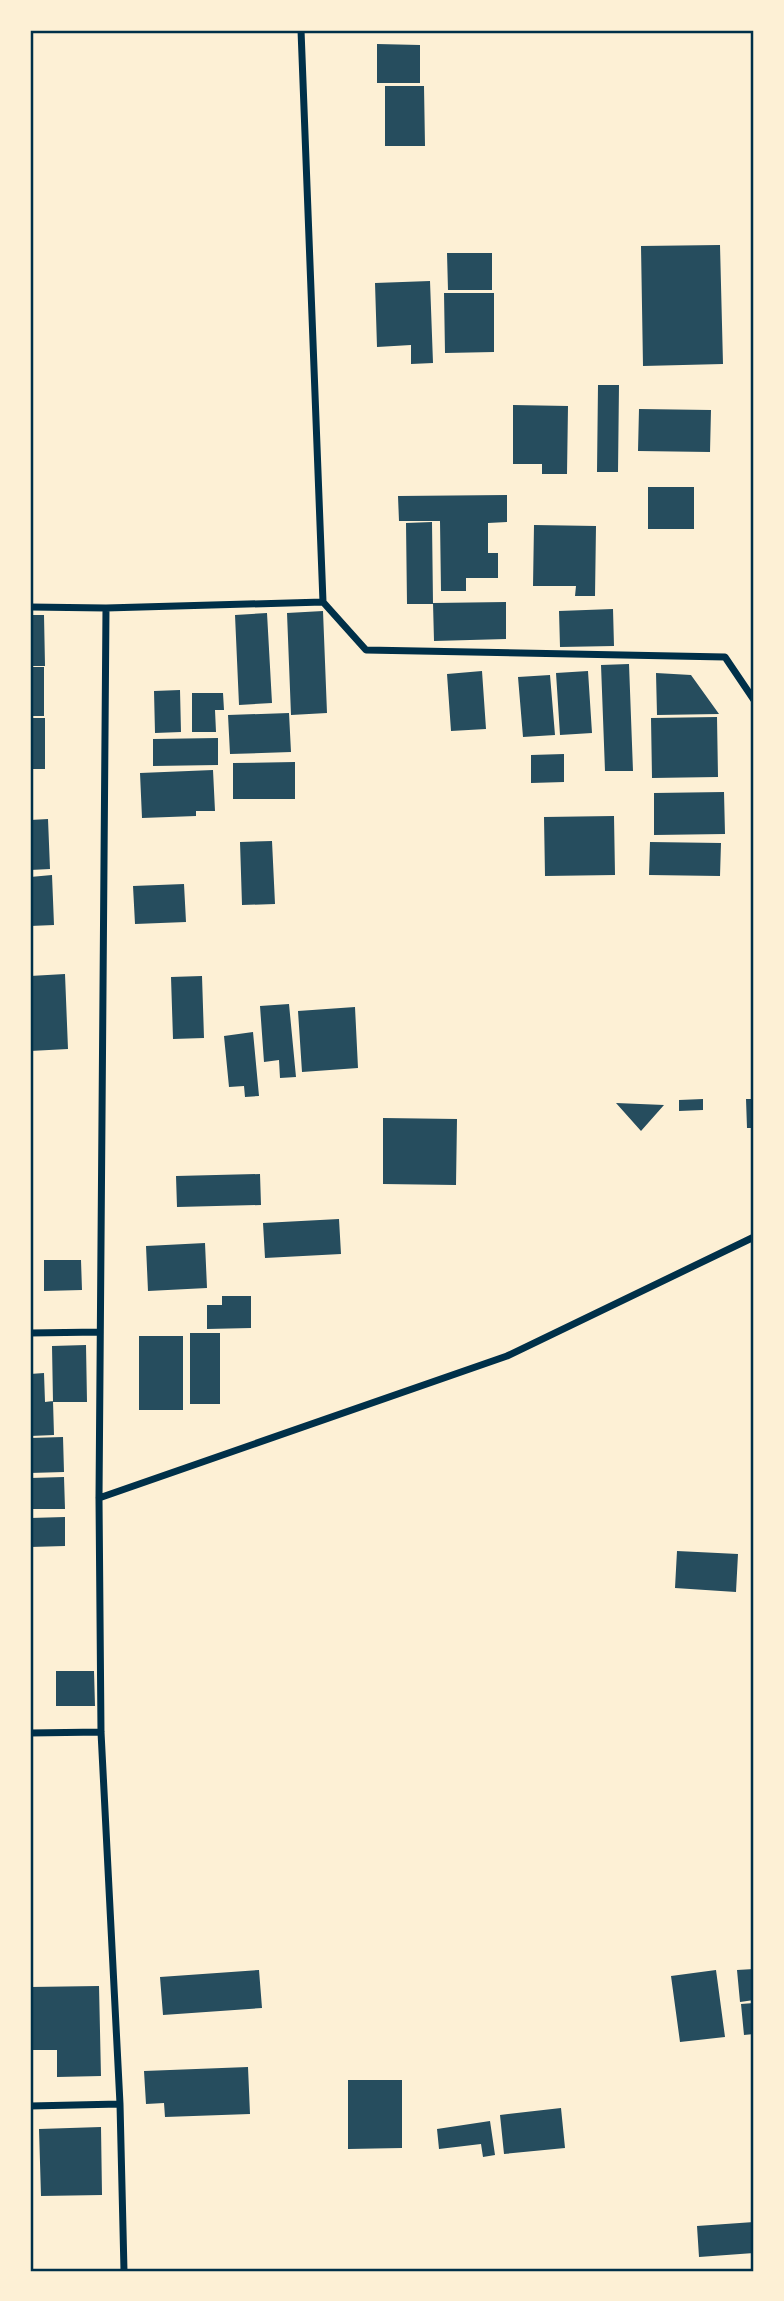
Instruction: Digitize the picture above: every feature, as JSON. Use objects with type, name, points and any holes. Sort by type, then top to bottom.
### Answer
[{"type":"street","points":[[301,30],[323,602],[366,650],[725,657],[754,700]]},
{"type":"street","points":[[30,607],[106,608],[323,602]]},
{"type":"street","points":[[106,608],[99,1498],[101,1732],[120,2104],[124,2271]]},
{"type":"street","points":[[99,1498],[507,1356],[754,1237]]},
{"type":"street","points":[[30,1333],[100,1332]]},
{"type":"street","points":[[30,1733],[101,1732]]},
{"type":"street","points":[[30,2106],[120,2104]]},
{"type":"building","points":[[377,44],[420,45],[420,83],[377,83]]},
{"type":"building","points":[[385,86],[424,86],[425,146],[385,146]]},
{"type":"building","points":[[720,245],[723,364],[643,366],[641,246]]},
{"type":"building","points":[[447,253],[492,253],[492,290],[448,290]]},
{"type":"building","points":[[430,281],[433,363],[411,364],[411,345],[377,347],[375,283]]},
{"type":"building","points":[[444,293],[494,293],[494,352],[445,353]]},
{"type":"building","points":[[598,385],[619,385],[618,472],[597,472]]},
{"type":"building","points":[[513,405],[568,406],[567,474],[542,474],[542,464],[513,464]]},
{"type":"building","points":[[639,409],[711,410],[710,452],[638,451]]},
{"type":"building","points":[[648,487],[694,487],[694,529],[648,529]]},
{"type":"building","points":[[507,495],[507,522],[488,523],[488,553],[498,553],[498,578],[466,578],[466,591],[441,591],[440,521],[399,521],[398,496]]},
{"type":"building","points":[[432,522],[433,604],[407,604],[406,523]]},
{"type":"building","points":[[534,525],[596,526],[595,596],[575,596],[576,586],[533,586]]},
{"type":"building","points":[[506,602],[506,639],[434,641],[433,603]]},
{"type":"building","points":[[613,609],[614,646],[560,647],[559,611]]},
{"type":"building","points":[[323,611],[327,713],[291,715],[287,613]]},
{"type":"building","points":[[267,613],[272,703],[239,705],[235,615]]},
{"type":"building","points":[[30,615],[44,615],[45,666],[30,666]]},
{"type":"building","points":[[629,664],[633,771],[605,771],[601,665]]},
{"type":"building","points":[[30,667],[44,667],[44,716],[30,716]]},
{"type":"building","points":[[482,671],[486,729],[451,731],[447,674]]},
{"type":"building","points":[[588,671],[592,733],[560,735],[556,673]]},
{"type":"building","points":[[656,673],[691,675],[719,714],[657,715]]},
{"type":"building","points":[[550,675],[555,735],[523,737],[518,677]]},
{"type":"building","points":[[180,690],[181,732],[155,733],[154,691]]},
{"type":"building","points":[[192,693],[223,693],[224,710],[215,710],[216,732],[192,732]]},
{"type":"building","points":[[289,713],[291,752],[230,754],[228,715]]},
{"type":"building","points":[[717,717],[718,777],[652,778],[651,718]]},
{"type":"building","points":[[30,718],[45,718],[45,769],[30,769]]},
{"type":"building","points":[[218,738],[218,765],[153,766],[153,739]]},
{"type":"building","points":[[564,754],[564,782],[531,783],[531,755]]},
{"type":"building","points":[[295,762],[295,799],[233,799],[233,763]]},
{"type":"building","points":[[213,770],[215,811],[196,811],[196,816],[142,818],[140,773]]},
{"type":"building","points":[[724,792],[725,834],[654,835],[654,793]]},
{"type":"building","points":[[614,816],[615,875],[545,876],[544,817]]},
{"type":"building","points":[[48,819],[50,869],[30,870],[30,820]]},
{"type":"building","points":[[272,841],[275,904],[242,905],[240,842]]},
{"type":"building","points":[[650,842],[721,843],[720,876],[649,875]]},
{"type":"building","points":[[52,875],[54,925],[30,926],[30,877]]},
{"type":"building","points":[[184,884],[186,922],[135,924],[133,886]]},
{"type":"building","points":[[65,974],[68,1049],[30,1051],[30,976]]},
{"type":"building","points":[[202,976],[204,1038],[173,1039],[171,977]]},
{"type":"building","points":[[289,1004],[296,1077],[280,1078],[279,1060],[264,1062],[260,1006]]},
{"type":"building","points":[[355,1007],[358,1068],[302,1072],[298,1011]]},
{"type":"building","points":[[253,1032],[259,1096],[245,1097],[244,1086],[229,1087],[224,1036]]},
{"type":"building","points":[[703,1099],[703,1110],[679,1111],[679,1100]]},
{"type":"building","points":[[746,1099],[754,1099],[754,1128],[747,1128]]},
{"type":"building","points":[[616,1103],[664,1105],[641,1131]]},
{"type":"building","points":[[383,1118],[457,1119],[456,1185],[383,1184]]},
{"type":"building","points":[[260,1174],[261,1205],[177,1207],[176,1176]]},
{"type":"building","points":[[339,1219],[341,1254],[265,1258],[263,1223]]},
{"type":"building","points":[[205,1243],[207,1288],[148,1291],[146,1246]]},
{"type":"building","points":[[44,1260],[81,1260],[82,1290],[44,1291]]},
{"type":"building","points":[[222,1296],[251,1296],[251,1328],[207,1329],[207,1305],[222,1305]]},
{"type":"building","points":[[190,1333],[220,1333],[220,1404],[190,1404]]},
{"type":"building","points":[[139,1336],[183,1336],[183,1410],[139,1410]]},
{"type":"building","points":[[86,1345],[87,1402],[53,1402],[52,1346]]},
{"type":"building","points":[[44,1373],[45,1402],[53,1401],[54,1435],[30,1436],[30,1374]]},
{"type":"building","points":[[63,1437],[64,1472],[30,1473],[30,1438]]},
{"type":"building","points":[[64,1477],[65,1509],[30,1509],[30,1478]]},
{"type":"building","points":[[65,1517],[65,1546],[30,1547],[30,1518]]},
{"type":"building","points":[[677,1551],[738,1554],[736,1592],[675,1588]]},
{"type":"building","points":[[56,1671],[94,1671],[95,1706],[56,1706]]},
{"type":"building","points":[[754,1969],[754,2000],[740,2002],[737,1970]]},
{"type":"building","points":[[259,1970],[262,2008],[163,2015],[160,1977]]},
{"type":"building","points":[[716,1970],[725,2037],[680,2042],[671,1976]]},
{"type":"building","points":[[99,1986],[101,2076],[57,2077],[57,2050],[30,2050],[30,1987]]},
{"type":"building","points":[[754,2003],[754,2034],[744,2035],[741,2004]]},
{"type":"building","points":[[248,2067],[250,2114],[165,2117],[164,2103],[146,2104],[144,2071]]},
{"type":"building","points":[[348,2080],[402,2080],[402,2148],[348,2149]]},
{"type":"building","points":[[561,2108],[565,2148],[504,2154],[500,2115]]},
{"type":"building","points":[[490,2121],[495,2155],[483,2157],[481,2144],[439,2149],[437,2129]]},
{"type":"building","points":[[101,2127],[102,2195],[41,2196],[39,2129]]},
{"type":"building","points":[[754,2222],[754,2253],[699,2257],[697,2226]]}]
